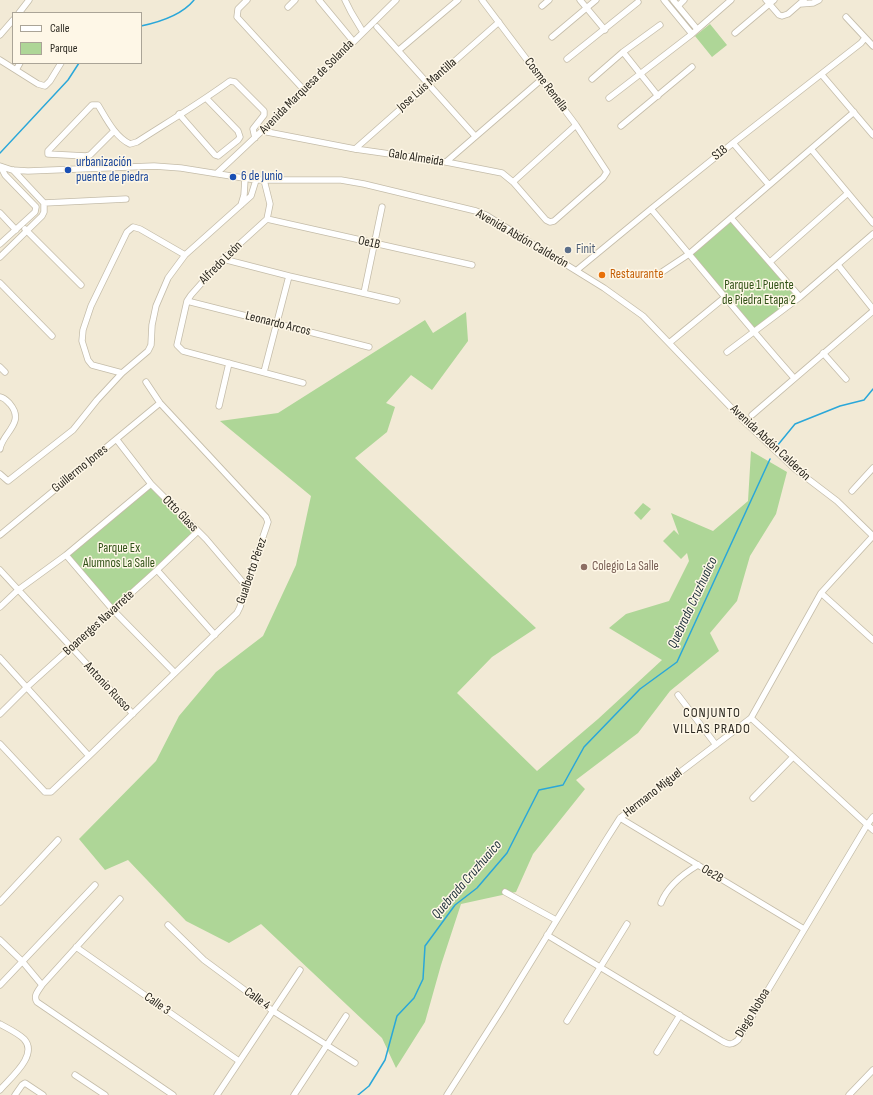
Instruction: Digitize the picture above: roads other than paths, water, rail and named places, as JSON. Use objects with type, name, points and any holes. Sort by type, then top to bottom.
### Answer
[{"type":"street","points":[[21,12],[29,0]]},
{"type":"street","points":[[246,0],[238,9],[237,17],[304,90]]},
{"type":"street","points":[[288,7],[295,0]]},
{"type":"street","points":[[319,0],[353,41]]},
{"type":"street","points":[[345,0],[363,32]]},
{"type":"street","name":"Avenida Marquesa de Solanda","points":[[217,173],[396,0]]},
{"type":"street","points":[[399,50],[458,0]]},
{"type":"street","name":"Cosme Renella","points":[[482,0],[576,125],[607,172],[603,178],[583,196],[556,219],[550,222]]},
{"type":"street","points":[[542,6],[549,0]]},
{"type":"street","points":[[580,0],[605,30]]},
{"type":"street","points":[[552,37],[596,0]]},
{"type":"street","points":[[664,0],[692,34]]},
{"type":"street","points":[[673,0],[697,30]]},
{"type":"street","points":[[678,6],[684,0]]},
{"type":"street","points":[[609,98],[697,30],[731,0]]},
{"type":"street","points":[[735,33],[770,1],[779,15],[782,16],[788,14],[802,2],[813,3],[819,0]]},
{"type":"street","points":[[567,59],[638,2]]},
{"type":"street","points":[[846,17],[873,46]]},
{"type":"street","points":[[0,35],[12,21]]},
{"type":"street","name":"Jose Luis Mantilla","points":[[355,148],[499,22]]},
{"type":"street","points":[[592,79],[623,52],[660,25]]},
{"type":"street","points":[[377,26],[475,136]]},
{"type":"street","name":"S18","points":[[577,270],[733,143],[822,75],[865,38]]},
{"type":"street","points":[[623,52],[658,96]]},
{"type":"street","points":[[0,60],[38,84],[45,86],[50,81],[59,64]]},
{"type":"street","points":[[16,70],[19,64]]},
{"type":"street","points":[[621,126],[692,67]]},
{"type":"street","points":[[822,75],[873,135]]},
{"type":"street","points":[[446,162],[542,79]]},
{"type":"street","points":[[114,131],[90,154],[48,154],[48,151],[92,105],[98,105],[114,131],[130,144],[137,142],[206,98],[230,80],[236,82],[265,113],[252,129],[254,138]]},
{"type":"street","points":[[180,114],[215,155],[218,156],[240,137],[238,131],[206,98]]},
{"type":"street","points":[[662,272],[689,254],[854,112]]},
{"type":"street","points":[[513,182],[576,125]]},
{"type":"street","name":"Galo Almeida","points":[[262,131],[502,173],[513,182],[546,220],[550,222]]},
{"type":"street","points":[[733,143],[768,185]]},
{"type":"street","points":[[811,149],[873,223]]},
{"type":"street","name":"Avenida Abdón Calderón","points":[[0,167],[28,171],[154,166],[181,168],[256,180],[341,180],[364,184],[476,211],[486,215],[577,270],[644,316],[746,422],[795,470],[837,501],[873,536]]},
{"type":"street","points":[[0,167],[7,177],[36,207],[34,212],[0,244]]},
{"type":"street","points":[[0,257],[44,212],[44,204],[13,170]]},
{"type":"street","points":[[241,205],[244,195],[245,179]]},
{"type":"street","points":[[0,474],[8,481],[73,430],[97,400],[122,373],[148,352],[150,348],[152,325],[156,306],[168,278],[185,255],[253,194],[256,180]]},
{"type":"street","points":[[264,180],[270,204],[267,220]]},
{"type":"street","points":[[770,262],[848,193]]},
{"type":"street","points":[[44,204],[126,200]]},
{"type":"street","points":[[364,293],[382,208]]},
{"type":"street","points":[[651,209],[754,333],[794,378]]},
{"type":"street","points":[[0,213],[16,230]]},
{"type":"street","points":[[731,218],[800,297]]},
{"type":"street","name":"Oe1B","points":[[267,220],[472,265]]},
{"type":"street","name":"Alfredo León","points":[[229,363],[183,351],[178,348],[177,342],[187,302],[223,259],[267,220]]},
{"type":"street","points":[[21,225],[81,285]]},
{"type":"street","points":[[122,373],[92,365],[88,360],[82,341],[83,330],[91,306],[127,232],[132,228],[140,228],[185,255]]},
{"type":"street","points":[[727,352],[800,297],[873,234]]},
{"type":"street","points":[[223,259],[397,301]]},
{"type":"street","points":[[752,415],[873,310],[838,265]]},
{"type":"street","points":[[264,372],[289,276]]},
{"type":"street","points":[[0,283],[52,336]]},
{"type":"street","points":[[669,343],[725,297]]},
{"type":"street","name":"Leonardo Arcos","points":[[187,302],[369,347]]},
{"type":"street","points":[[823,353],[846,380]]},
{"type":"street","points":[[220,406],[229,363],[303,383]]},
{"type":"street","points":[[0,367],[5,372]]},
{"type":"street","name":"Gualberto Pérez","points":[[0,744],[45,792],[50,792],[55,789],[215,635],[237,613],[240,607],[268,522],[266,517],[263,512],[160,403],[146,382]]},
{"type":"street","points":[[0,397],[4,398],[13,408],[16,415],[11,430],[0,446],[0,449]]},
{"type":"street","name":"Guillermo Jones","points":[[0,535],[160,403]]},
{"type":"street","name":"Otto Glass","points":[[116,440],[151,484],[197,532],[206,539],[246,586]]},
{"type":"street","points":[[852,491],[873,468]]},
{"type":"street","points":[[0,607],[18,590],[66,555],[151,484]]},
{"type":"street","name":"Boanerges Navarrete","points":[[0,714],[27,687],[197,532]]},
{"type":"street","name":"Hermano Miguel","points":[[447,1095],[620,818],[751,718],[821,593],[873,536]]},
{"type":"street","points":[[66,555],[113,610],[175,673]]},
{"type":"street","name":"Antonio Russo","points":[[0,570],[133,714]]},
{"type":"street","points":[[157,570],[215,635]]},
{"type":"street","points":[[821,593],[873,640]]},
{"type":"street","points":[[0,658],[89,756]]},
{"type":"street","points":[[678,695],[716,745]]},
{"type":"street","points":[[751,718],[873,830]]},
{"type":"street","points":[[753,798],[793,757]]},
{"type":"street","name":"Diego Noboa","points":[[546,935],[726,1044],[734,1043],[738,1040],[866,825],[873,817]]},
{"type":"street","name":"Oe2B","points":[[620,818],[804,929]]},
{"type":"street","points":[[0,902],[58,840]]},
{"type":"street","points":[[661,903],[670,887],[698,865]]},
{"type":"street","points":[[0,985],[95,885]]},
{"type":"street","points":[[505,892],[556,920]]},
{"type":"street","points":[[120,899],[42,985],[35,999],[37,1002],[173,1095]]},
{"type":"street","points":[[567,1022],[627,924]]},
{"type":"street","name":"Calle 4","points":[[168,925],[204,960],[274,1011],[355,1064]]},
{"type":"street","points":[[0,940],[22,961],[42,985]]},
{"type":"street","name":"Calle 3","points":[[76,947],[239,1061]]},
{"type":"street","points":[[217,1095],[300,970]]},
{"type":"street","points":[[657,1052],[680,1015]]},
{"type":"street","points":[[294,1095],[346,1016]]},
{"type":"street","points":[[0,1024],[24,1039],[28,1049],[26,1060],[0,1090]]},
{"type":"street","points":[[849,1095],[873,1070]]},
{"type":"street","points":[[75,1075],[105,1095]]},
{"type":"street","points":[[15,1095],[25,1083],[43,1095]]},
{"type":"waterway","points":[[142,26],[177,14],[194,0]]},
{"type":"waterway","points":[[0,153],[68,80],[78,64]]},
{"type":"waterway","name":"Quebrada Cruzhuaico","points":[[777,446],[795,424],[840,406],[864,400],[873,389]]},
{"type":"waterway","name":"Quebrada Cruzhuaico","points":[[358,1095],[369,1086],[385,1060],[397,1016],[414,998],[423,979],[425,946],[455,905],[477,888],[507,853],[539,790],[563,785],[584,747],[640,689],[677,662],[770,459]]},
{"type":"place","name":"urbanización puente de piedra","points":[[68,170]]},
{"type":"place","name":"6 de Junio","points":[[233,177]]},
{"type":"place","name":"Finit","points":[[568,250]]},
{"type":"place","name":"Restaurante","points":[[602,275]]},
{"type":"place","name":"Colegio La Salle","points":[[584,567]]},
{"type":"district","name":"CONJUNTO VILLAS PRADO","points":[[712,722]]},
{"type":"park label","name":"Parque 1 Puente de Piedra Etapa 2","points":[[759,294]]},
{"type":"park label","name":"Parque Ex Alumnos La Salle","points":[[119,556]]}]
